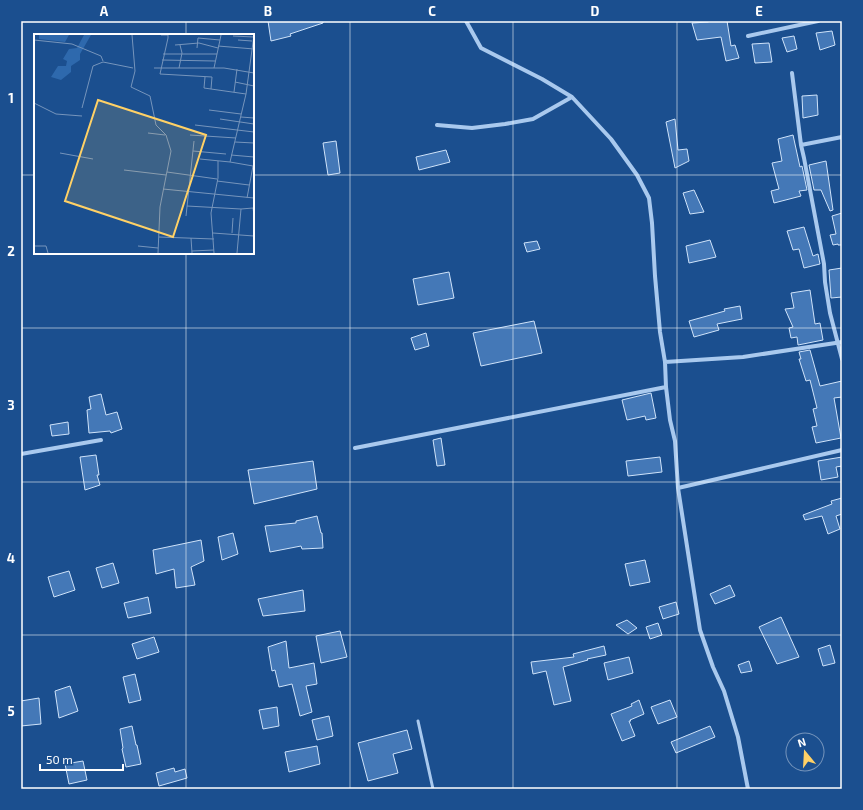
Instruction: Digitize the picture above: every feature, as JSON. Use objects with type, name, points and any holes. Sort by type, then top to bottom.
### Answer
[{"type":"street","points":[[466,21],[481,48],[542,79],[572,98],[611,139],[637,175],[649,198],[666,387],[670,420],[675,441],[678,488],[700,630],[713,667],[724,691],[738,737],[748,789]]},
{"type":"street","points":[[748,36],[818,21]]},
{"type":"street","points":[[792,73],[801,145],[824,264],[830,313],[840,342],[842,359]]},
{"type":"street","points":[[437,125],[472,128],[533,119],[572,98]]},
{"type":"street","points":[[801,145],[842,137]]},
{"type":"street","points":[[664,362],[743,357],[840,342]]},
{"type":"street","points":[[355,448],[666,387]]},
{"type":"street","points":[[21,454],[101,440]]},
{"type":"street","points":[[678,488],[842,450]]},
{"type":"lane","points":[[418,721],[433,789]]},
{"type":"building","points":[[268,21],[323,21],[323,23],[290,34],[291,36],[271,41]]},
{"type":"building","points":[[727,21],[731,46],[735,45],[739,58],[726,61],[721,37],[697,40],[692,23]]},
{"type":"building","points":[[832,31],[835,45],[820,50],[816,33]]},
{"type":"building","points":[[794,36],[797,49],[787,52],[782,38]]},
{"type":"building","points":[[769,43],[772,62],[755,63],[752,44]]},
{"type":"building","points":[[817,95],[818,115],[803,118],[802,96]]},
{"type":"building","points":[[675,119],[678,150],[687,149],[689,161],[675,168],[666,122]]},
{"type":"building","points":[[793,135],[807,190],[799,191],[801,196],[774,203],[771,191],[779,189],[772,163],[782,161],[778,139]]},
{"type":"building","points":[[336,141],[340,173],[328,175],[323,143]]},
{"type":"building","points":[[446,150],[450,162],[419,170],[416,157]]},
{"type":"building","points":[[826,161],[833,210],[830,211],[821,190],[814,190],[809,165]]},
{"type":"building","points":[[694,190],[704,212],[690,214],[683,193]]},
{"type":"building","points":[[842,213],[842,245],[833,245],[830,235],[836,234],[832,216]]},
{"type":"building","points":[[804,227],[813,256],[818,254],[820,264],[804,268],[799,249],[793,250],[787,231]]},
{"type":"building","points":[[710,240],[716,257],[689,263],[686,246]]},
{"type":"building","points":[[537,241],[540,249],[527,252],[524,243]]},
{"type":"building","points":[[842,268],[842,297],[831,298],[829,270]]},
{"type":"building","points":[[449,272],[454,298],[418,305],[413,279]]},
{"type":"building","points":[[810,290],[815,324],[820,323],[823,340],[798,345],[797,337],[791,338],[789,328],[793,327],[785,309],[794,308],[791,293]]},
{"type":"building","points":[[740,306],[742,319],[717,324],[719,330],[694,337],[689,321],[725,311],[724,309]]},
{"type":"building","points":[[534,321],[542,353],[481,366],[473,333]]},
{"type":"building","points":[[426,333],[429,346],[415,350],[411,338]]},
{"type":"building","points":[[810,350],[820,386],[842,381],[842,397],[834,398],[841,438],[816,443],[812,427],[817,426],[813,409],[817,408],[810,380],[806,381],[799,359],[801,359],[799,352]]},
{"type":"building","points":[[651,393],[656,418],[646,420],[645,416],[627,420],[622,400]]},
{"type":"building","points":[[101,394],[106,415],[117,412],[122,429],[111,433],[110,431],[89,433],[87,410],[91,409],[89,397]]},
{"type":"building","points":[[68,422],[69,434],[52,436],[50,425]]},
{"type":"building","points":[[441,438],[445,465],[437,466],[433,440]]},
{"type":"building","points":[[96,455],[99,475],[97,475],[100,485],[85,490],[80,457]]},
{"type":"building","points":[[660,457],[662,472],[628,476],[626,461]]},
{"type":"building","points":[[842,457],[842,466],[836,467],[838,477],[821,480],[818,461]]},
{"type":"building","points":[[313,461],[317,489],[254,504],[248,470]]},
{"type":"building","points":[[842,498],[842,514],[836,516],[840,529],[828,534],[822,516],[805,520],[803,515],[832,504],[831,501]]},
{"type":"building","points":[[317,516],[322,533],[323,548],[302,549],[301,546],[270,552],[265,526],[296,523],[296,521]]},
{"type":"building","points":[[233,533],[238,554],[222,560],[218,537]]},
{"type":"building","points":[[201,540],[204,561],[191,567],[195,585],[176,588],[174,569],[156,574],[153,550]]},
{"type":"building","points":[[645,560],[650,582],[630,586],[625,564]]},
{"type":"building","points":[[113,563],[119,583],[102,588],[96,568]]},
{"type":"building","points":[[69,571],[75,590],[54,597],[48,577]]},
{"type":"building","points":[[730,585],[735,596],[715,604],[710,594]]},
{"type":"building","points":[[303,590],[305,611],[263,616],[258,599]]},
{"type":"building","points":[[148,597],[151,613],[128,618],[124,603]]},
{"type":"building","points":[[676,602],[679,614],[663,619],[659,607]]},
{"type":"building","points":[[781,617],[799,657],[777,664],[759,627]]},
{"type":"building","points":[[627,620],[637,628],[628,634],[616,625]]},
{"type":"building","points":[[658,623],[662,635],[650,639],[646,627]]},
{"type":"building","points":[[340,631],[347,657],[321,663],[316,636]]},
{"type":"building","points":[[154,637],[159,652],[137,659],[132,644]]},
{"type":"building","points":[[286,641],[289,668],[314,663],[317,684],[306,686],[312,712],[300,716],[292,684],[279,687],[275,670],[272,671],[268,647]]},
{"type":"building","points":[[830,645],[835,663],[823,666],[818,649]]},
{"type":"building","points":[[604,646],[606,655],[587,659],[588,660],[563,667],[571,701],[554,705],[546,671],[533,674],[531,662],[574,657],[573,654]]},
{"type":"building","points":[[629,657],[633,673],[608,680],[604,663]]},
{"type":"building","points":[[749,661],[752,671],[741,673],[738,665]]},
{"type":"building","points":[[135,674],[141,700],[129,703],[123,677]]},
{"type":"building","points":[[70,686],[78,711],[59,718],[55,691]]},
{"type":"building","points":[[39,698],[41,724],[21,726],[21,701]]},
{"type":"building","points":[[639,700],[644,714],[629,721],[635,736],[622,741],[611,714],[632,706],[631,704]]},
{"type":"building","points":[[670,700],[677,717],[658,724],[651,707]]},
{"type":"building","points":[[277,707],[279,726],[263,729],[259,710]]},
{"type":"building","points":[[329,716],[333,736],[317,740],[312,720]]},
{"type":"building","points":[[132,726],[141,764],[126,767],[120,729]]},
{"type":"building","points":[[710,726],[715,737],[676,753],[671,742]]},
{"type":"building","points":[[407,730],[412,749],[393,754],[398,773],[368,781],[358,743]]},
{"type":"building","points":[[317,746],[320,764],[289,772],[285,752]]},
{"type":"building","points":[[83,761],[87,780],[69,784],[65,764]]},
{"type":"building","points":[[174,768],[175,772],[185,769],[187,778],[159,786],[156,773]]}]
